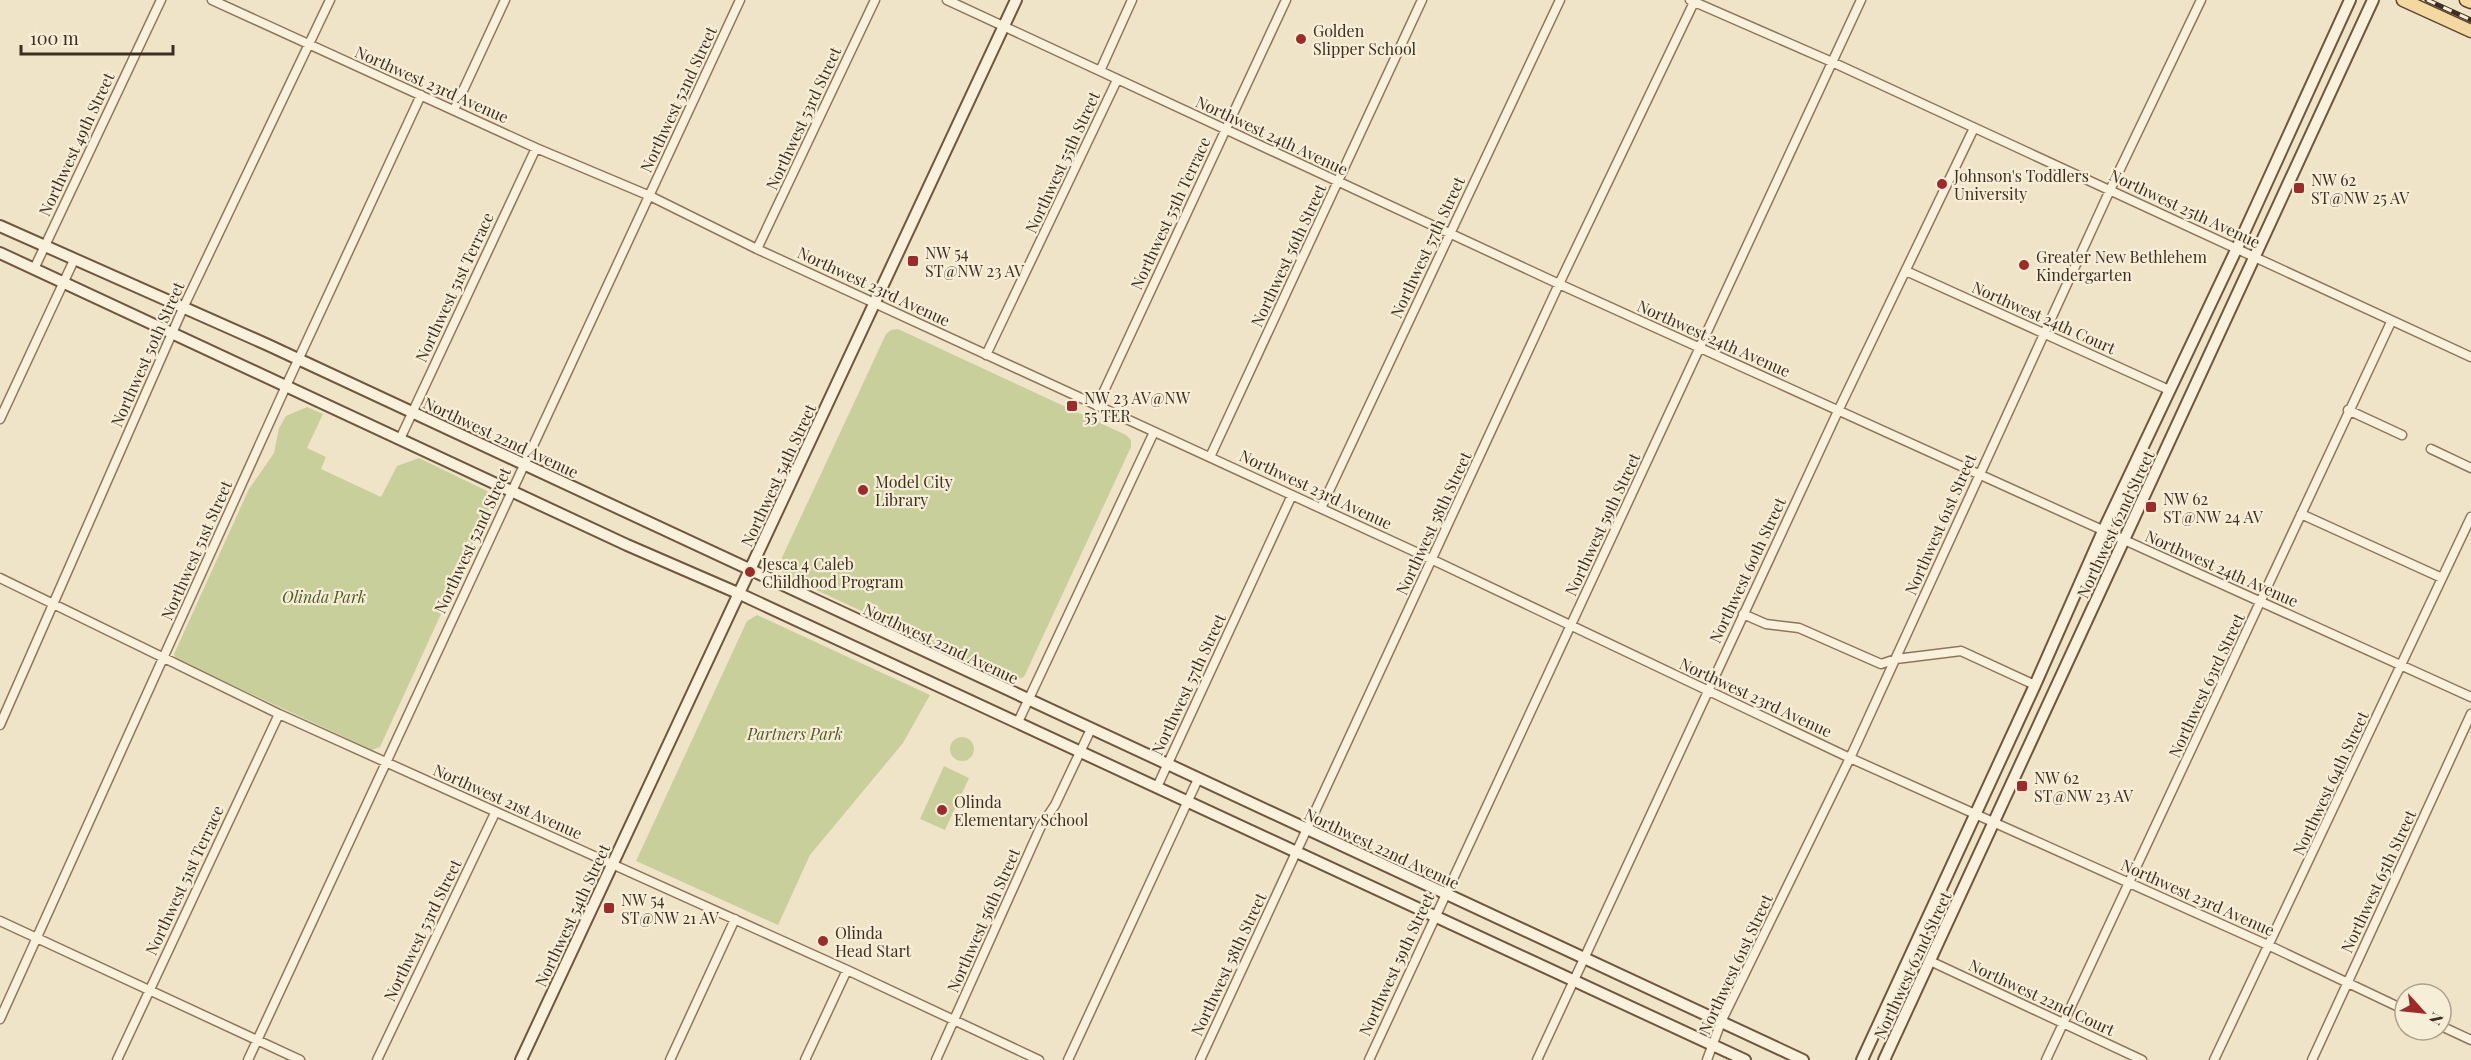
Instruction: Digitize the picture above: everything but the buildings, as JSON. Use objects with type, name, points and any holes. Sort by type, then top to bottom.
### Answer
[{"type":"main road","name":"Northwest 54th Street","points":[[522,1060],[1016,0]]},
{"type":"main road","name":"Northwest 62nd Street","points":[[1862,1060],[2035,685],[2103,531],[2237,248],[2350,0]]},
{"type":"main road","name":"Northwest 62nd Street","points":[[1884,1060],[2373,0]]},
{"type":"main road","points":[[2403,0],[2471,32]]},
{"type":"main road","points":[[2466,0],[2471,2]]},
{"type":"main road","name":"Northwest 22nd Avenue","points":[[0,226],[299,359],[1803,1060]]},
{"type":"main road","points":[[0,253],[1745,1060]]},
{"type":"street","name":"Northwest 49th Street","points":[[34,269],[161,0]]},
{"type":"street","name":"Northwest 23rd Avenue","points":[[212,0],[536,148],[650,196],[757,249],[1434,560],[1850,758],[2270,946],[2393,1005]]},
{"type":"street","name":"Northwest 50th Street","points":[[0,725],[184,306],[330,0]]},
{"type":"street","points":[[454,110],[505,0]]},
{"type":"street","name":"Northwest 52nd Street","points":[[248,1060],[740,0]]},
{"type":"street","name":"Northwest 53rd Street","points":[[757,249],[875,0]]},
{"type":"street","name":"Northwest 24th Avenue","points":[[947,0],[1559,284],[2471,697]]},
{"type":"street","name":"Northwest 55th Street","points":[[1100,71],[1132,0]]},
{"type":"street","name":"Northwest 55th Terrace","points":[[1097,406],[1286,0]]},
{"type":"street","name":"Northwest 56th Street","points":[[1209,457],[1422,0]]},
{"type":"street","name":"Northwest 57th Street","points":[[1321,508],[1560,0]]},
{"type":"street","name":"Northwest 59th Street","points":[[1369,1060],[1861,0]]},
{"type":"street","name":"Northwest 61st Street","points":[[1707,1060],[1721,1022],[1850,758],[2110,190],[2201,0]]},
{"type":"street","name":"Northwest 25th Avenue","points":[[1693,1],[1832,62],[2471,357]]},
{"type":"street","name":"Northwest 58th Street","points":[[1200,1060],[1434,560],[1559,284],[1693,1]]},
{"type":"street","name":"Northwest 55th Street","points":[[986,355],[1117,80]]},
{"type":"street","name":"Northwest 51st Street","points":[[0,1019],[286,386],[421,96]]},
{"type":"street","name":"Northwest 60th Street","points":[[1538,1060],[1707,690],[1974,128]]},
{"type":"street","name":"Northwest 51st Terrace","points":[[400,439],[536,148]]},
{"type":"street","points":[[0,419],[74,260]]},
{"type":"street","name":"Northwest 24th Court","points":[[1906,271],[2169,390]]},
{"type":"street","name":"Northwest 63rd Street","points":[[2046,1060],[2391,322]]},
{"type":"street","points":[[2348,410],[2402,435]]},
{"type":"street","points":[[1018,722],[1154,432]]},
{"type":"street","points":[[2431,449],[2471,468]]},
{"type":"street","name":"Northwest 57th Street","points":[[1157,787],[1292,495]]},
{"type":"street","points":[[2301,514],[2442,578]]},
{"type":"street","name":"Northwest 64th Street","points":[[2214,1060],[2470,523]]},
{"type":"street","name":"Northwest 21st Avenue","points":[[0,578],[279,714],[735,919],[1039,1060]]},
{"type":"street","points":[[1743,614],[1766,624],[1799,628],[1881,664],[1896,659],[1961,651],[2035,685]]},
{"type":"street","name":"Northwest 51st Terrace","points":[[117,1060],[279,714]]},
{"type":"street","name":"Northwest 65th Street","points":[[2312,1060],[2471,714]]},
{"type":"street","name":"Northwest 56th Street","points":[[936,1060],[1041,826],[1055,806],[1091,729]]},
{"type":"street","points":[[1068,1060],[1198,779]]},
{"type":"street","name":"Northwest 53rd Street","points":[[377,1060],[495,813]]},
{"type":"street","points":[[670,1060],[735,919]]},
{"type":"street","points":[[0,921],[300,1060]]},
{"type":"street","name":"Northwest 22nd Court","points":[[1930,961],[2142,1060]]},
{"type":"street","points":[[805,1060],[847,970]]},
{"type":"street","points":[[2453,1032],[2471,1040]]},
{"type":"green space","points":[[898,329],[1126,435],[1131,440],[1131,447],[1024,677],[1012,681],[784,575],[779,564],[886,334]]},
{"type":"green space","name":"Olinda Park","points":[[307,407],[323,414],[307,448],[326,457],[321,469],[381,497],[397,466],[419,458],[487,491],[492,496],[491,505],[380,747],[372,750],[176,659],[174,654],[249,489],[274,453],[279,428],[286,416]]},
{"type":"green space","name":"Partners Park","points":[[757,615],[930,695],[903,743],[810,855],[778,925],[636,861],[747,621]]},
{"type":"green space","points":[[962,737],[970,741],[974,749],[970,757],[962,761],[954,757],[950,749],[954,741]]},
{"type":"green space","points":[[944,766],[969,778],[945,830],[920,819]]},
{"type":"railway","points":[[2427,0],[2471,20]]},
{"type":"place","name":"Golden Slipper School","points":[[1301,39]]},
{"type":"place","name":"Johnson's Toddlers University","points":[[1942,184]]},
{"type":"place","name":"NW 62 ST@NW 25 AV","points":[[2299,188]]},
{"type":"place","name":"NW 54 ST@NW 23 AV","points":[[913,261]]},
{"type":"place","name":"Greater New Bethlehem Kindergarten","points":[[2024,265]]},
{"type":"place","name":"NW 23 AV@NW 55 TER","points":[[1072,406]]},
{"type":"place","name":"Model City Library","points":[[863,490]]},
{"type":"place","name":"NW 62 ST@NW 24 AV","points":[[2151,507]]},
{"type":"place","name":"Jesca 4 Caleb Childhood Program","points":[[750,572]]},
{"type":"place","name":"NW 62 ST@NW 23 AV","points":[[2022,786]]},
{"type":"place","name":"Olinda Elementary School","points":[[942,810]]},
{"type":"place","name":"NW 54 ST@NW 21 AV","points":[[609,908]]},
{"type":"place","name":"Olinda Head Start","points":[[823,941]]}]
